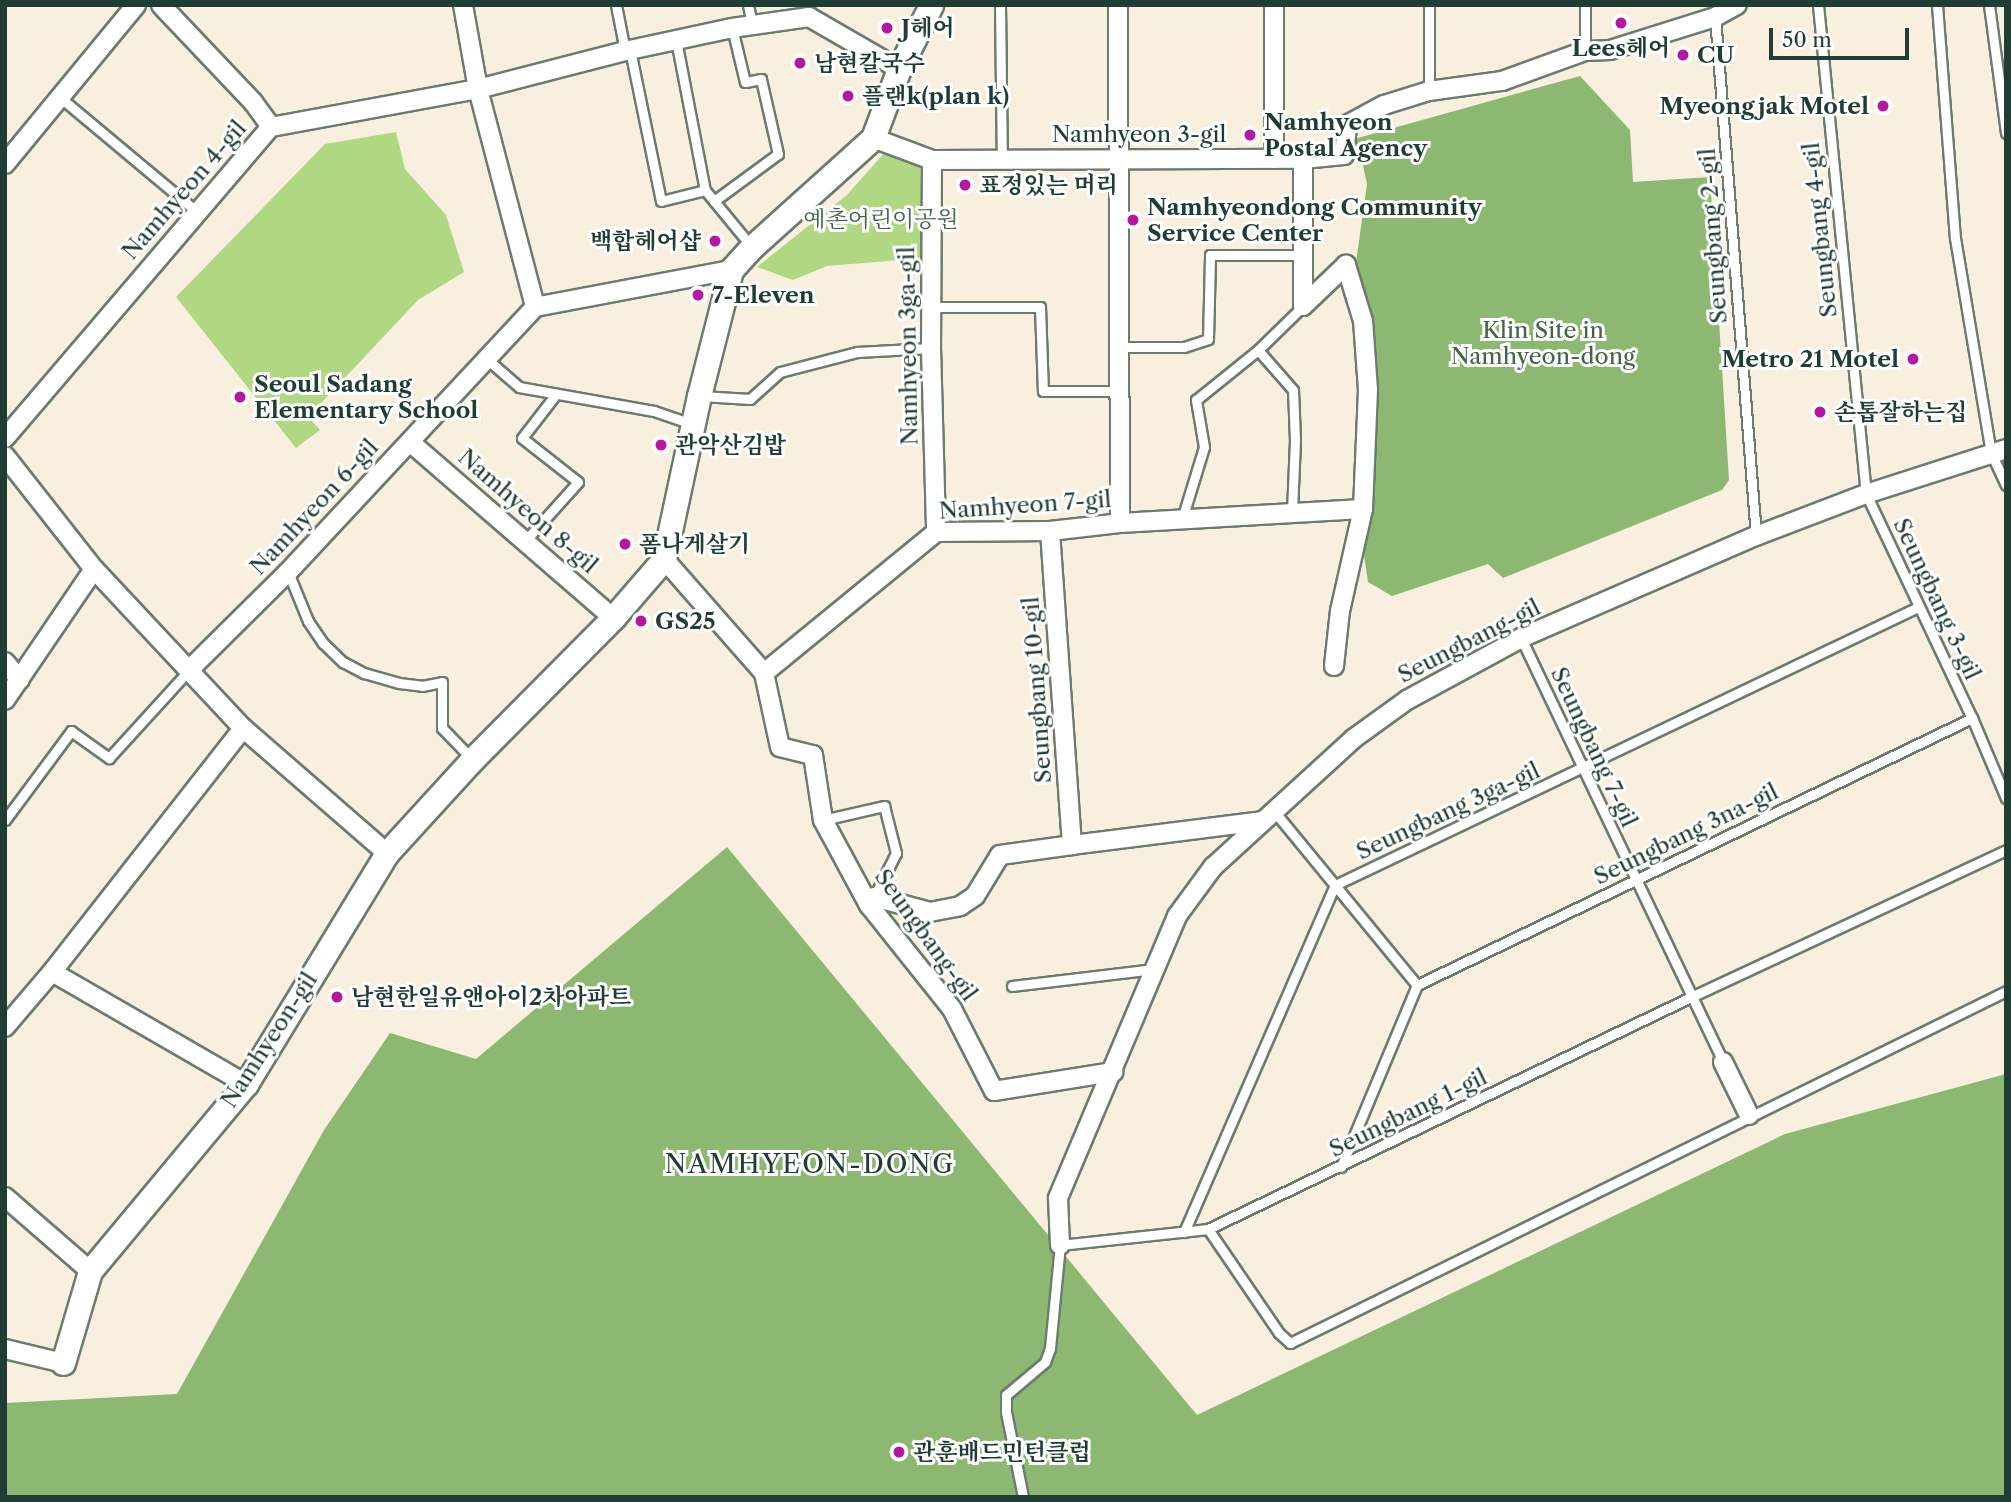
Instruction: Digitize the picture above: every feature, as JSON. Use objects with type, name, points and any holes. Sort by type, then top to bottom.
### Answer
[{"type":"street","points":[[5,164],[62,99],[136,5]]},
{"type":"street","points":[[162,5],[253,102],[271,127]]},
{"type":"street","points":[[463,5],[478,89],[535,307],[731,270]]},
{"type":"street","name":"Namhyeon-gil","points":[[63,1363],[90,1271],[246,1084],[387,853],[472,760],[613,618],[664,559],[699,396],[731,270],[752,247],[873,138],[899,69],[931,5]]},
{"type":"street","points":[[1118,5],[1120,523]]},
{"type":"street","points":[[1274,5],[1274,159]]},
{"type":"street","name":"Namhyeon 3-gil","points":[[873,138],[932,160],[1303,159],[1344,155],[1347,125],[1384,106],[1429,91],[1502,81],[1585,51],[1610,50],[1715,17],[1737,5]]},
{"type":"street","name":"Namhyeon 4-gil","points":[[5,438],[271,127],[478,89],[627,50],[808,11],[899,69]]},
{"type":"street","points":[[1303,159],[1303,306]]},
{"type":"street","name":"Namhyeon 3ga-gil","points":[[932,160],[931,348],[936,532]]},
{"type":"street","points":[[1303,306],[1346,265],[1363,321],[1368,390],[1363,509],[1340,611],[1334,666]]},
{"type":"street","name":"Namhyeon 6-gil","points":[[190,669],[288,572],[535,307]]},
{"type":"street","name":"Namhyeon 8-gil","points":[[410,442],[613,618]]},
{"type":"street","name":"Seungbang-gil","points":[[1060,1245],[1058,1198],[1177,916],[1213,867],[1378,718],[1521,638],[1756,536],[1866,494],[1998,451]]},
{"type":"street","points":[[5,456],[94,569],[243,728],[387,853]]},
{"type":"street","name":"Namhyeon 7-gil","points":[[764,673],[936,532],[1050,531],[1120,523],[1363,509]]},
{"type":"street","name":"Seungbang 10-gil","points":[[1050,531],[1072,845]]},
{"type":"street","points":[[664,559],[764,673]]},
{"type":"street","points":[[5,700],[94,569]]},
{"type":"street","points":[[5,662],[20,680]]},
{"type":"street","name":"Seungbang-gil","points":[[764,673],[780,747],[813,755],[823,820],[872,901],[952,1009],[995,1091],[1113,1072]]},
{"type":"street","points":[[5,1027],[52,972],[243,728]]},
{"type":"street","points":[[872,901],[923,911],[950,908],[969,902],[1000,855],[1267,816]]},
{"type":"street","points":[[52,972],[246,1084]]},
{"type":"street","points":[[1723,1062],[1749,1115]]},
{"type":"street","points":[[5,1197],[90,1271]]},
{"type":"street","points":[[5,1349],[63,1363]]},
{"type":"lane","points":[[615,5],[661,201],[705,190]]},
{"type":"lane","points":[[748,5],[752,24]]},
{"type":"lane","points":[[1000,5],[1002,159]]},
{"type":"lane","points":[[1429,5],[1429,91]]},
{"type":"lane","points":[[1585,5],[1585,51]]},
{"type":"lane","name":"Seungbang 4-gil","points":[[1818,5],[1866,494]]},
{"type":"lane","points":[[1937,5],[1955,238],[2006,485]]},
{"type":"lane","points":[[1989,5],[2006,133]]},
{"type":"lane","name":"Seungbang 2-gil","points":[[1715,17],[1756,536]]},
{"type":"lane","points":[[715,201],[778,155],[761,79],[745,82],[732,28]]},
{"type":"lane","points":[[676,40],[705,190],[752,247]]},
{"type":"lane","points":[[62,99],[197,212]]},
{"type":"lane","points":[[1119,346],[1184,346],[1208,339],[1210,255],[1303,255]]},
{"type":"lane","points":[[1182,519],[1204,447],[1196,400],[1258,350],[1303,306]]},
{"type":"lane","points":[[931,307],[1040,307],[1043,391],[1121,391]]},
{"type":"lane","points":[[699,396],[750,399],[780,372],[857,352],[931,348]]},
{"type":"lane","points":[[1258,350],[1293,390],[1295,440],[1292,512]]},
{"type":"lane","points":[[488,360],[519,387],[654,411],[694,425]]},
{"type":"lane","points":[[525,541],[578,482],[522,438],[556,394]]},
{"type":"lane","name":"Seungbang 3-gil","points":[[1866,494],[1972,718],[2006,798]]},
{"type":"lane","points":[[288,572],[315,632],[343,662],[364,673],[400,683],[422,686],[442,682],[443,728],[472,760]]},
{"type":"lane","name":"Seungbang 3ga-gil","points":[[1335,886],[1918,607]]},
{"type":"lane","name":"Seungbang 7-gil","points":[[1521,638],[1723,1062]]},
{"type":"lane","points":[[5,820],[71,731],[109,758],[190,669]]},
{"type":"lane","name":"Seungbang 3na-gil","points":[[1417,985],[1972,718]]},
{"type":"lane","points":[[823,820],[884,806],[896,853],[872,901]]},
{"type":"lane","points":[[1267,816],[1335,886],[1417,985],[1341,1167]]},
{"type":"lane","name":"Seungbang 1-gil","points":[[1060,1245],[1208,1229],[1691,997],[2006,850]]},
{"type":"lane","points":[[1184,1232],[1335,886]]},
{"type":"lane","points":[[1012,986],[1156,969]]},
{"type":"lane","points":[[1208,1229],[1279,1332],[1290,1343],[1749,1115],[1855,1068],[2006,991]]},
{"type":"lane","points":[[1023,1497],[1006,1412],[1006,1395],[1045,1362],[1050,1348],[1060,1245]]},
{"type":"green space","name":"Klin Site in Namhyeon-dong","points":[[1580,76],[1630,130],[1633,182],[1710,177],[1729,480],[1722,490],[1503,578],[1488,564],[1392,596],[1368,582],[1360,529],[1372,392],[1353,284],[1367,184],[1361,157],[1347,141]]},
{"type":"green space","points":[[396,132],[405,169],[446,215],[464,272],[418,300],[308,417],[320,430],[296,448],[176,297],[325,144]]},
{"type":"green space","name":"예촌어린이공원","points":[[885,152],[926,165],[924,258],[827,266],[793,280],[757,267],[847,195]]},
{"type":"green space","points":[[727,847],[1197,1415],[1785,1134],[2006,1074],[2006,1497],[5,1497],[5,1403],[177,1394],[324,1130],[390,1033],[476,1059]]},
{"type":"place","name":"Lees헤어","points":[[1621,23]]},
{"type":"place","name":"J헤어","points":[[887,28]]},
{"type":"place","name":"CU","points":[[1683,55]]},
{"type":"place","name":"남현칼국수","points":[[800,63]]},
{"type":"place","name":"플랜k(plan k)","points":[[848,96]]},
{"type":"place","name":"Myeongjak Motel","points":[[1883,106]]},
{"type":"place","name":"Namhyeon Postal Agency","points":[[1250,135]]},
{"type":"place","name":"표정있는 머리","points":[[965,185]]},
{"type":"place","name":"Namhyeondong Community Service Center","points":[[1133,220]]},
{"type":"place","name":"백합헤어샵","points":[[715,241]]},
{"type":"place","name":"7-Eleven","points":[[698,295]]},
{"type":"place","name":"Metro 21 Motel","points":[[1913,359]]},
{"type":"place","name":"Seoul Sadang Elementary School","points":[[240,397]]},
{"type":"place","name":"손톱잘하는집","points":[[1820,412]]},
{"type":"place","name":"관악산김밥","points":[[661,445]]},
{"type":"place","name":"폼나게살기","points":[[625,544]]},
{"type":"place","name":"GS25","points":[[641,621]]},
{"type":"place","name":"남현한일유앤아이2차아파트","points":[[337,997]]},
{"type":"place","name":"관훈배드민턴클럽","points":[[899,1452]]},
{"type":"district","name":"NAMHYEON-DONG","points":[[810,1165]]}]
